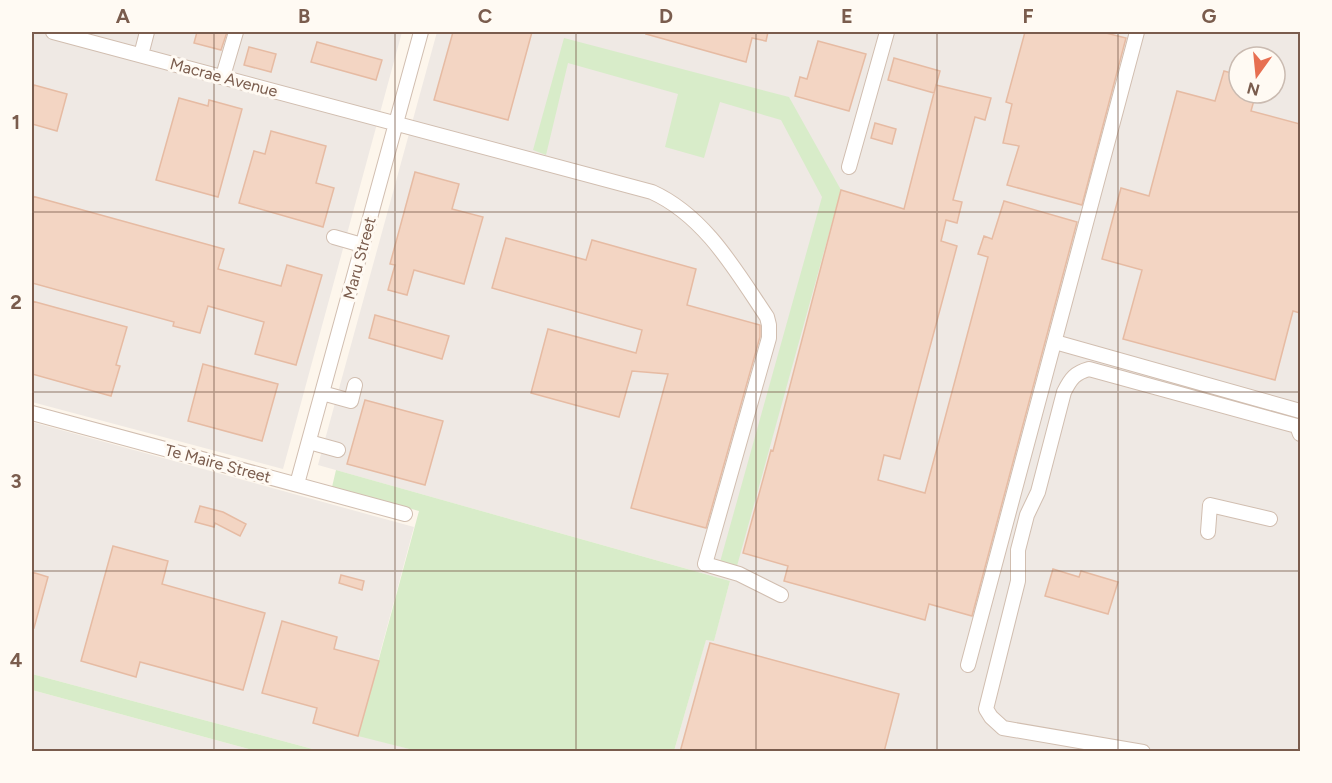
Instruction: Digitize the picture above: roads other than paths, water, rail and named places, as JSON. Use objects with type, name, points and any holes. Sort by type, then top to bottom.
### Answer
[{"type":"street","name":"Macrae Avenue","points":[[52,32],[105,38],[141,55],[652,192],[675,204],[690,216],[726,258],[767,317],[770,331],[705,564],[739,574],[781,595]]},
{"type":"street","points":[[141,55],[147,32]]},
{"type":"street","points":[[223,76],[236,32]]},
{"type":"street","name":"Maru Street","points":[[297,484],[421,32]]},
{"type":"street","points":[[849,167],[886,32]]},
{"type":"street","points":[[968,665],[1137,32]]},
{"type":"street","points":[[334,237],[362,245]]},
{"type":"street","points":[[1055,342],[1300,411]]},
{"type":"street","points":[[1143,752],[1003,728],[986,709],[1018,581],[1018,550],[1027,515],[1038,492],[1064,392],[1077,372],[1089,369],[1297,426],[1300,434]]},
{"type":"street","points":[[322,393],[351,401],[355,385]]},
{"type":"street","name":"Te Maire Street","points":[[32,413],[405,514]]},
{"type":"street","points":[[309,442],[338,450]]},
{"type":"street","points":[[1208,532],[1210,505],[1270,519]]}]
